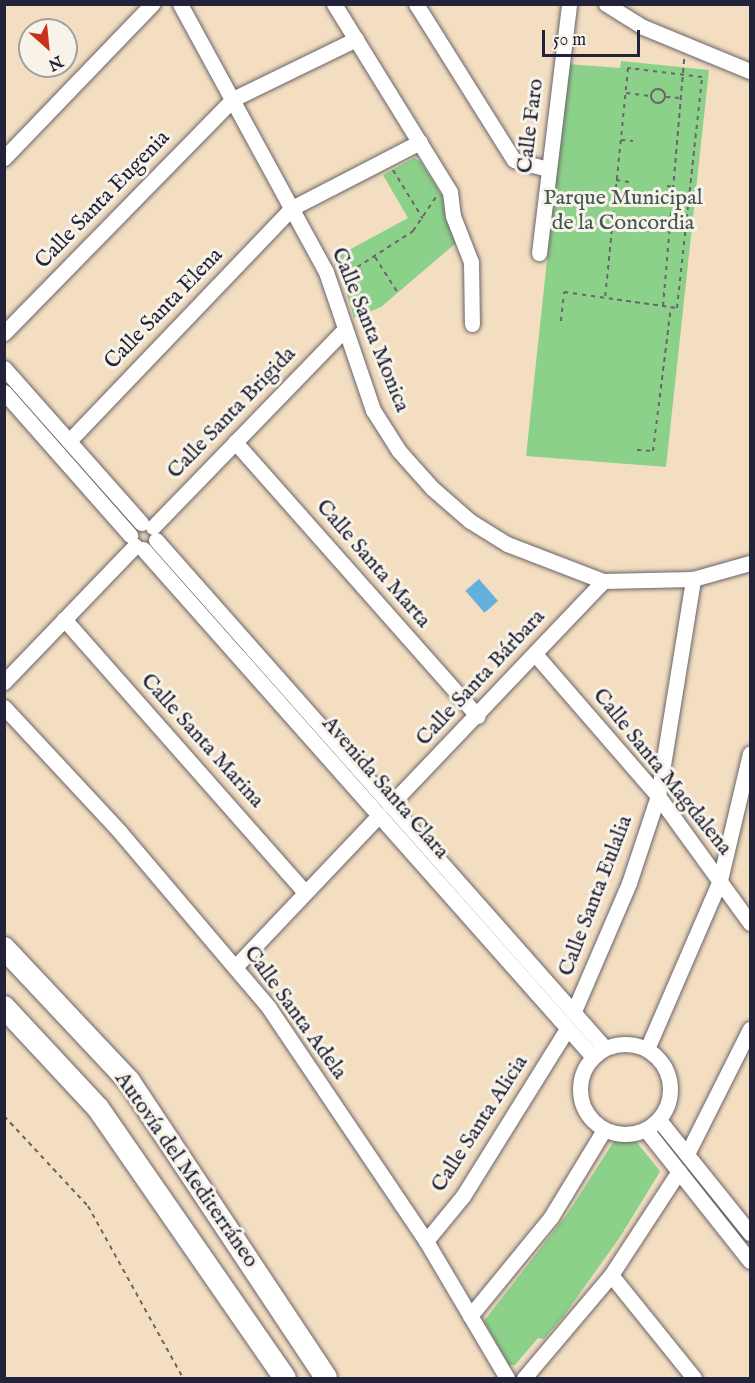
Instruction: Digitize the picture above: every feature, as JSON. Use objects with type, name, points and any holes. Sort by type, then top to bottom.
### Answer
[{"type":"highway","name":"Autovía del Mediterráneo","points":[[4,948],[129,1082],[326,1378]]},
{"type":"highway","name":"Autovía del Mediterráneo","points":[[4,1007],[98,1108],[285,1378]]},
{"type":"street","points":[[4,158],[152,4]]},
{"type":"street","name":"Calle Santa Monica","points":[[180,4],[292,208],[330,285],[373,410],[399,451],[432,489],[470,521],[507,544],[603,581],[693,579],[750,563]]},
{"type":"street","points":[[334,4],[449,190],[453,216],[471,262],[472,324]]},
{"type":"street","points":[[416,4],[514,160],[548,169]]},
{"type":"street","name":"Calle Faro","points":[[539,253],[569,4]]},
{"type":"street","points":[[606,4],[643,27],[750,71]]},
{"type":"street","name":"Calle Santa Eugenia","points":[[4,333],[233,99],[356,39]]},
{"type":"street","name":"Calle Santa Elena","points":[[69,441],[292,208],[420,142]]},
{"type":"street","name":"Calle Santa Brigida","points":[[150,530],[344,330]]},
{"type":"street","name":"Avenida Santa Clara","points":[[4,368],[150,530],[567,1029],[599,1053]]},
{"type":"street","name":"Avenida Santa Clara","points":[[4,392],[136,543],[573,1011],[599,1053]]},
{"type":"street","name":"Calle Santa Marta","points":[[235,442],[477,716]]},
{"type":"street","points":[[136,543],[150,530]]},
{"type":"street","points":[[4,682],[150,530]]},
{"type":"street","name":"Calle Santa Eulalia","points":[[573,1011],[629,883],[658,796],[693,579]]},
{"type":"street","name":"Calle Santa Bárbara","points":[[235,967],[477,716],[603,581]]},
{"type":"street","name":"Calle Santa Marina","points":[[64,619],[305,892]]},
{"type":"street","name":"Calle Santa Magdalena","points":[[535,654],[658,796],[750,923]]},
{"type":"street","name":"Calle Santa Adela","points":[[4,707],[120,832],[269,1008],[426,1241],[507,1378]]},
{"type":"street","points":[[647,1049],[720,880],[750,753]]},
{"type":"street","name":"Calle Santa Alicia","points":[[426,1241],[463,1196],[567,1029]]},
{"type":"street","points":[[687,1154],[749,1036]]},
{"type":"street","points":[[632,1044],[647,1049],[668,1074],[671,1090],[659,1120],[646,1130],[618,1135],[604,1130],[583,1107],[579,1090],[584,1070],[599,1053],[632,1044]]},
{"type":"street","points":[[659,1120],[750,1233]]},
{"type":"street","points":[[470,1316],[551,1217],[604,1130]]},
{"type":"street","points":[[646,1130],[750,1261]]},
{"type":"street","points":[[524,1378],[611,1275],[679,1171]]},
{"type":"street","points":[[611,1275],[694,1378]]},
{"type":"path","points":[[561,321],[564,292],[677,308],[702,77],[628,68],[604,297]]},
{"type":"path","points":[[663,306],[666,250],[683,75]]},
{"type":"path","points":[[650,96],[659,89],[665,97]]},
{"type":"path","points":[[626,93],[650,96],[658,104],[665,97],[681,98]]},
{"type":"path","points":[[621,140],[633,141]]},
{"type":"path","points":[[672,146],[677,147]]},
{"type":"path","points":[[386,160],[423,219]]},
{"type":"path","points":[[616,180],[629,182]]},
{"type":"path","points":[[667,186],[673,187]]},
{"type":"path","points":[[330,285],[413,231],[423,219],[429,203],[449,190]]},
{"type":"path","points":[[413,231],[416,235]]},
{"type":"path","points":[[609,243],[616,244]]},
{"type":"path","points":[[374,256],[398,293]]},
{"type":"path","points":[[637,450],[652,451],[671,307]]},
{"type":"path","points":[[4,1116],[88,1206],[183,1378]]},
{"type":"green space","name":"Parque Municipal de la Concordia","points":[[621,61],[709,70],[666,467],[526,456],[568,64],[620,68]]},
{"type":"green space","points":[[414,158],[420,161],[448,205],[456,243],[381,307],[354,318],[336,257],[408,218],[383,175]]},
{"type":"green space","points":[[634,1139],[660,1171],[658,1175],[620,1237],[563,1317],[544,1339],[538,1338],[515,1365],[509,1365],[484,1321],[568,1213],[614,1141]]},
{"type":"water","points":[[479,579],[498,601],[484,613],[465,591]]}]
